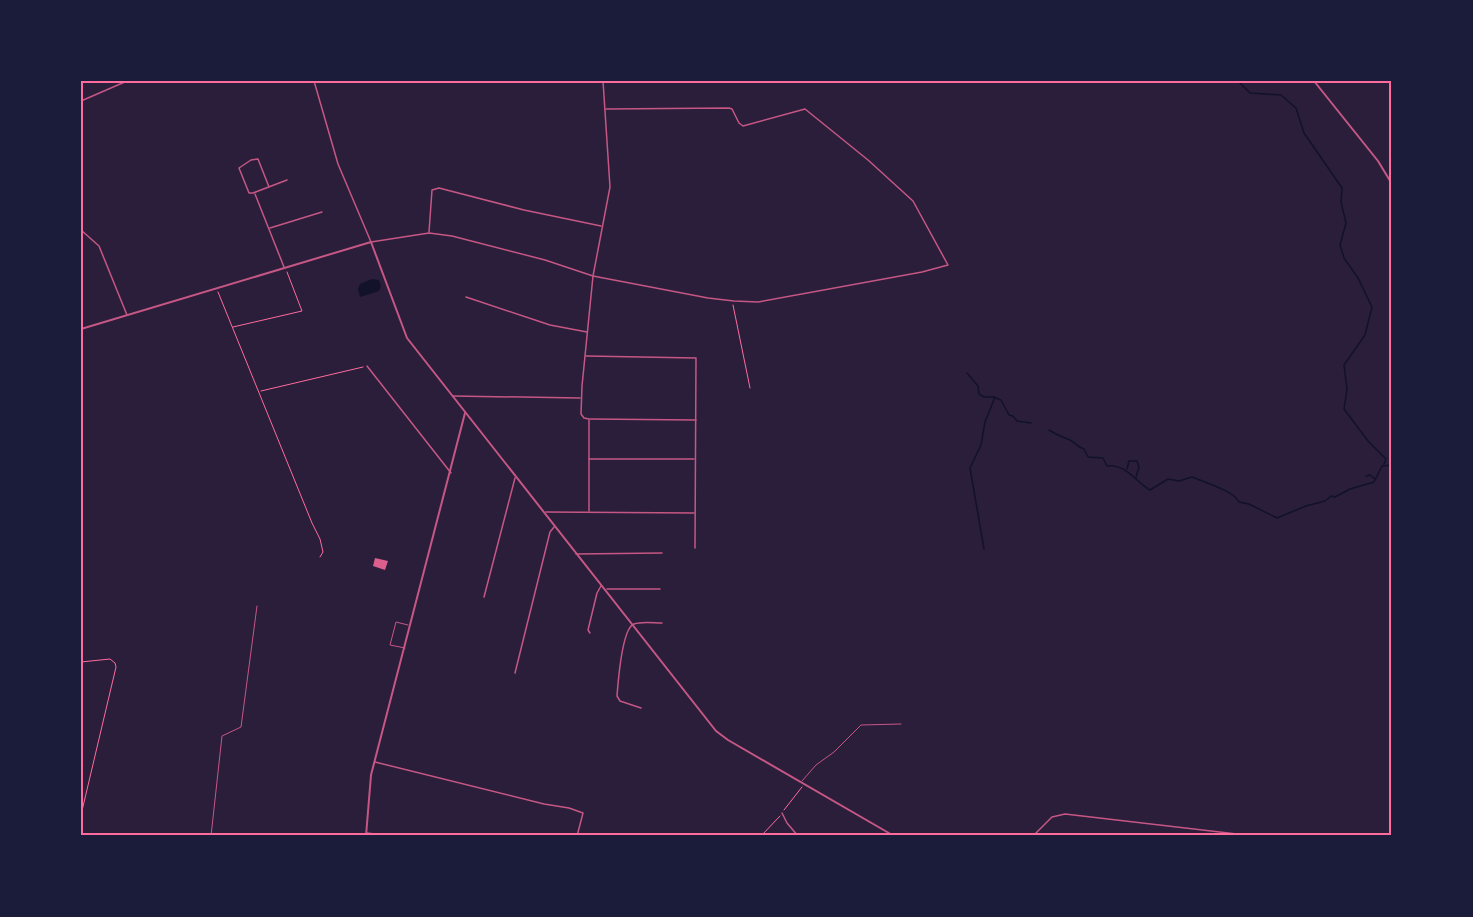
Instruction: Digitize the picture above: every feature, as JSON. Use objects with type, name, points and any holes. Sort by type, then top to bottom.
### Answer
[{"type":"street","points":[[81,101],[127,81]]},
{"type":"street","points":[[314,81],[338,164],[406,336],[465,413],[719,734],[894,836]]},
{"type":"street","points":[[603,81],[610,187],[593,276],[581,414],[584,418],[589,419],[696,420]]},
{"type":"street","points":[[1314,81],[1378,161],[1392,184]]},
{"type":"street","points":[[81,329],[370,242],[429,233],[485,244],[593,276],[732,301],[758,302],[922,272],[948,265],[913,201],[868,160],[805,109],[743,126],[729,108],[606,109]]},
{"type":"street","points":[[269,187],[260,161],[256,158],[239,168],[249,193],[255,192],[269,187],[287,180]]},
{"type":"street","points":[[429,233],[432,189],[439,188],[524,210],[603,226]]},
{"type":"street","points":[[255,192],[285,268]]},
{"type":"street","points":[[269,228],[322,212]]},
{"type":"street","points":[[81,230],[99,246],[127,315]]},
{"type":"street","points":[[466,297],[550,325],[588,332]]},
{"type":"street","points":[[585,356],[696,358],[694,548]]},
{"type":"street","points":[[368,366],[451,473]]},
{"type":"street","points":[[452,396],[581,398]]},
{"type":"street","points":[[390,836],[366,834],[370,789],[465,413]]},
{"type":"street","points":[[589,419],[589,512]]},
{"type":"street","points":[[589,459],[695,459]]},
{"type":"street","points":[[484,597],[515,478]]},
{"type":"street","points":[[544,513],[695,513]]},
{"type":"street","points":[[514,673],[550,532],[554,527]]},
{"type":"street","points":[[576,554],[662,553]]},
{"type":"street","points":[[590,633],[588,630],[597,593],[601,586]]},
{"type":"street","points":[[605,590],[660,589]]},
{"type":"street","points":[[641,708],[620,701],[617,696],[627,630],[632,625],[663,623]]},
{"type":"street","points":[[375,762],[583,813],[577,836]]},
{"type":"street","points":[[782,813],[798,836]]},
{"type":"street","points":[[1033,836],[1052,818],[1065,814],[1254,836]]},
{"type":"lane","points":[[211,836],[222,735],[241,727],[257,606]]},
{"type":"lane","points":[[405,648],[390,645],[393,631],[396,622],[411,625]]},
{"type":"lane","points":[[802,783],[816,765],[834,752],[861,725],[900,724]]},
{"type":"path","points":[[233,327],[302,311],[285,268]]},
{"type":"path","points":[[216,288],[320,539],[323,552],[320,557]]},
{"type":"path","points":[[732,301],[750,388]]},
{"type":"path","points":[[259,392],[368,366]]},
{"type":"path","points":[[81,662],[110,659],[116,667],[103,730],[81,815]]},
{"type":"path","points":[[761,836],[782,813],[802,783]]},
{"type":"shaded area","points":[[81,81],[1392,81],[1392,836],[81,836]]},
{"type":"shaded area","points":[[372,279],[379,280],[381,286],[379,291],[360,297],[358,289],[360,284]]},
{"type":"building","points":[[375,558],[388,561],[385,570],[373,566]]},
{"type":"waterway","points":[[1238,81],[1250,93],[1281,95],[1296,108],[1304,133],[1342,188],[1341,202],[1346,223],[1340,245],[1344,258],[1358,278],[1372,307],[1365,335],[1344,365],[1347,389],[1344,409],[1368,441],[1386,459],[1384,464]]},
{"type":"waterway","points":[[967,373],[978,386],[979,394],[1001,400],[1009,415],[1017,421],[1031,423]]},
{"type":"waterway","points":[[984,549],[970,468],[981,445],[985,422],[995,397]]},
{"type":"waterway","points":[[1049,430],[1084,449],[1088,457],[1103,458],[1107,466],[1125,470],[1150,490],[1168,479],[1179,481],[1192,477],[1226,491],[1239,502],[1249,504],[1277,518],[1325,501],[1331,496],[1335,497],[1350,489],[1374,482],[1382,466],[1392,465]]},
{"type":"waterway","points":[[1127,469],[1129,461],[1137,461],[1139,467],[1136,477]]},
{"type":"waterway","points":[[1366,476],[1370,475],[1375,479]]}]
